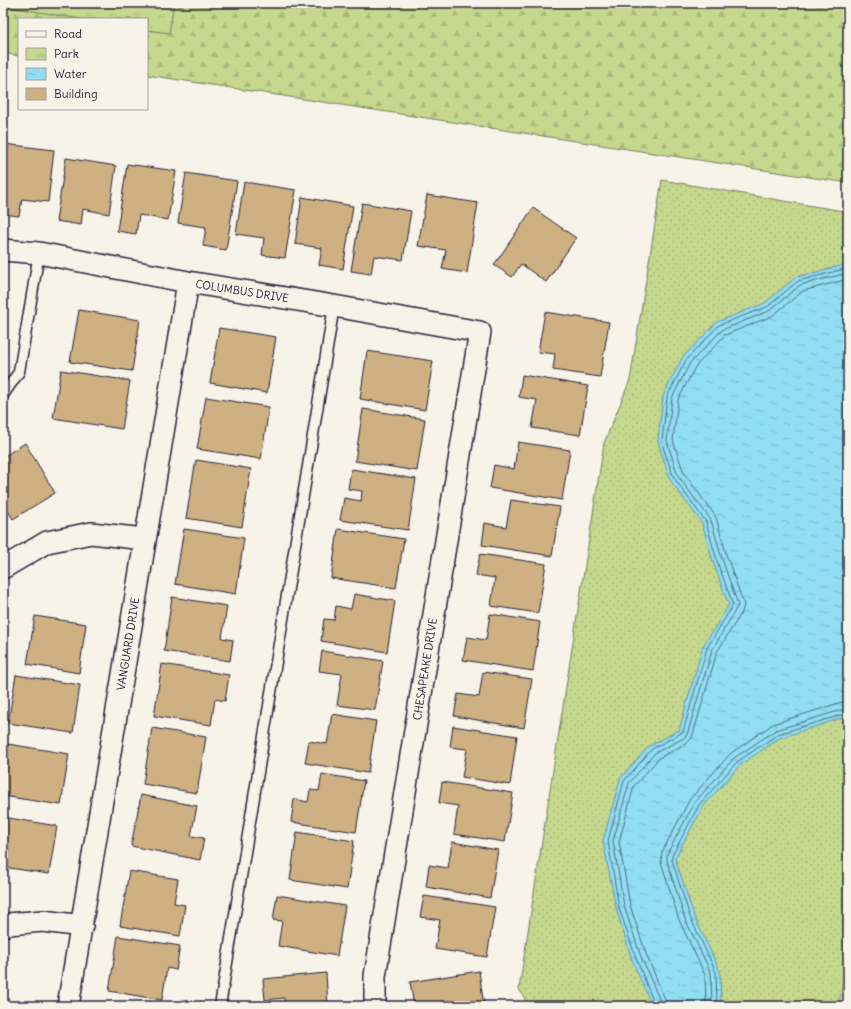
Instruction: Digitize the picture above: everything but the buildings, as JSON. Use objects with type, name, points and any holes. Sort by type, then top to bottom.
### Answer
[{"type":"street","name":"COLUMBUS DRIVE","points":[[3,250],[38,253],[188,282],[480,332]]},
{"type":"street","name":"VANGUARD DRIVE","points":[[68,1006],[144,539],[188,282]]},
{"type":"street","name":"CHESAPEAKE DRIVE","points":[[375,1006],[375,976],[480,332]]},
{"type":"street","points":[[3,568],[47,542],[91,533],[144,539]]},
{"type":"street","points":[[3,926],[8,924],[43,922],[82,926]]},
{"type":"lane","points":[[3,395],[19,372],[38,253]]},
{"type":"lane","points":[[220,1006],[334,306]]},
{"type":"green space","points":[[3,3],[848,3],[848,183],[148,75],[148,18],[18,18],[18,56],[3,53]]},
{"type":"green space","points":[[3,3],[174,3],[169,33],[148,30],[148,18],[75,18],[3,6]]},
{"type":"green space","points":[[662,180],[848,212],[848,948],[839,1006],[529,1006],[519,989],[604,443],[630,380]]},
{"type":"water","points":[[848,264],[848,716],[780,738],[740,765],[703,807],[675,858],[694,916],[720,971],[721,1006],[652,1006],[632,960],[616,908],[603,841],[620,779],[649,746],[679,730],[703,646],[729,605],[713,562],[702,523],[670,480],[658,441],[663,396],[682,358],[717,322],[765,303],[796,277]]}]
